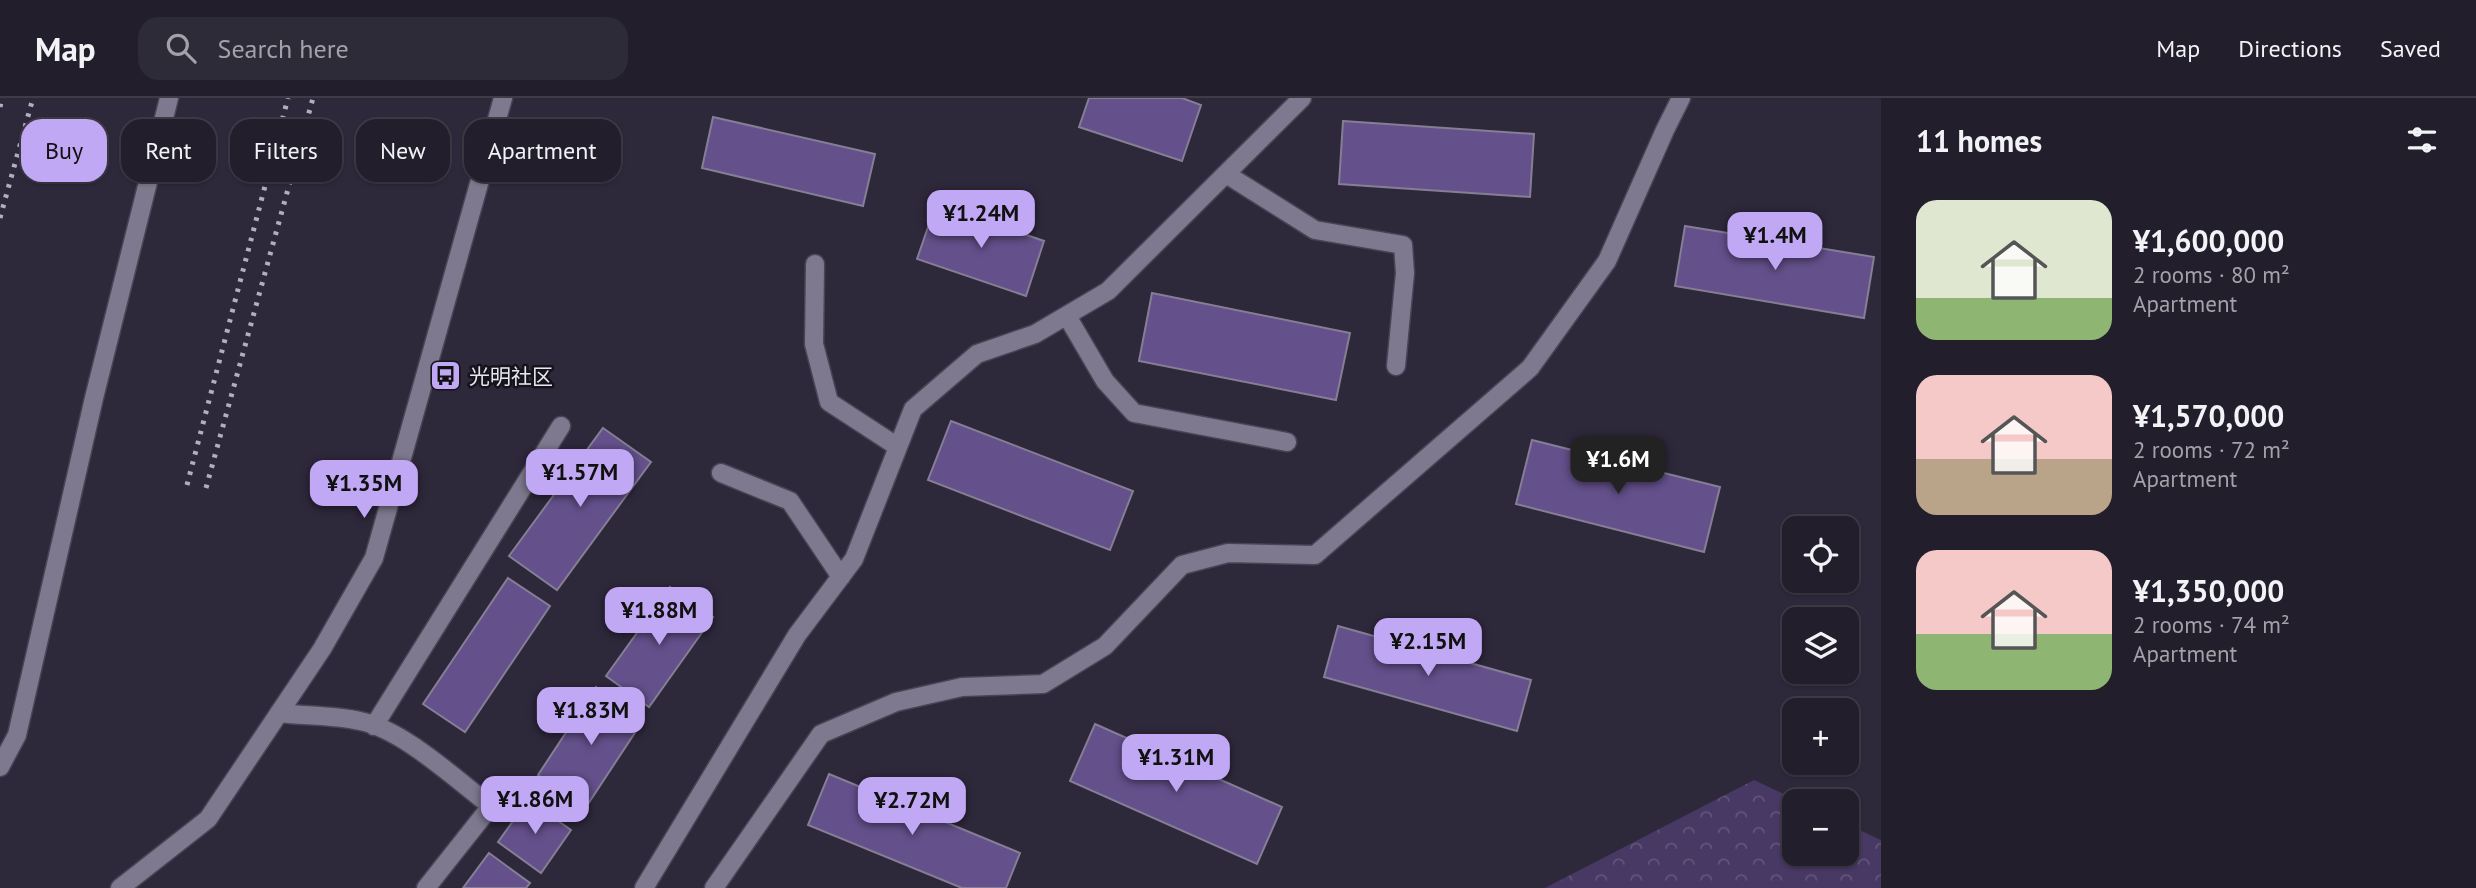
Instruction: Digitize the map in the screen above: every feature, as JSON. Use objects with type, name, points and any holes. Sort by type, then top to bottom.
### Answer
[{"type":"street","points":[[0,767],[17,735],[94,398],[169,98]]},
{"type":"street","points":[[120,888],[208,819],[322,649],[373,558],[503,98]]},
{"type":"street","points":[[644,888],[797,635],[854,559],[913,410],[977,354],[1035,334],[1108,291],[1301,98]]},
{"type":"street","points":[[714,888],[821,734],[896,702],[922,696],[962,687],[1043,684],[1105,646],[1182,565],[1228,553],[1315,555],[1530,368],[1607,261],[1681,98]]},
{"type":"street","points":[[1226,174],[1315,230],[1403,245],[1405,273],[1396,366]]},
{"type":"street","points":[[815,264],[814,344],[829,402],[898,447]]},
{"type":"street","points":[[1067,316],[1105,381],[1134,413],[1287,442]]},
{"type":"street","points":[[374,726],[561,426]]},
{"type":"street","points":[[721,472],[790,501],[841,577]]},
{"type":"street","points":[[279,713],[361,721],[374,726],[403,739],[491,806],[426,888]]},
{"type":"green space","points":[[1754,780],[1782,793],[1782,866],[1859,866],[1859,830],[1881,840],[1881,888],[1545,888]]},
{"type":"building","points":[[1089,98],[1182,98],[1201,105],[1182,161],[1079,127]]},
{"type":"building","points":[[713,117],[875,154],[863,206],[702,168]]},
{"type":"building","points":[[1343,121],[1534,134],[1530,197],[1339,184]]},
{"type":"building","points":[[936,204],[1044,241],[1026,296],[917,259]]},
{"type":"building","points":[[1685,226],[1874,257],[1864,318],[1675,286]]},
{"type":"building","points":[[1152,293],[1350,333],[1336,400],[1139,361]]},
{"type":"building","points":[[951,421],[1133,491],[1110,550],[928,480]]},
{"type":"building","points":[[603,428],[651,462],[557,590],[509,556]]},
{"type":"building","points":[[1532,440],[1720,487],[1704,552],[1516,504]]},
{"type":"building","points":[[508,578],[550,606],[465,732],[423,704]]},
{"type":"building","points":[[670,587],[713,617],[649,707],[606,676]]},
{"type":"building","points":[[1338,626],[1531,680],[1517,731],[1324,677]]},
{"type":"building","points":[[596,687],[644,719],[586,807],[538,775]]},
{"type":"building","points":[[1095,724],[1282,807],[1257,864],[1070,781]]},
{"type":"building","points":[[829,774],[1020,853],[1006,888],[962,888],[808,825]]},
{"type":"building","points":[[528,800],[571,830],[541,873],[498,842]]},
{"type":"building","points":[[489,853],[530,883],[526,888],[463,888]]},
{"type":"railway","points":[[0,107],[2,98]]},
{"type":"railway","points":[[0,218],[33,98]]},
{"type":"railway","points":[[187,485],[288,98]]},
{"type":"railway","points":[[206,488],[313,98]]},
{"type":"place","name":"光明社区","points":[[446,376]]}]
